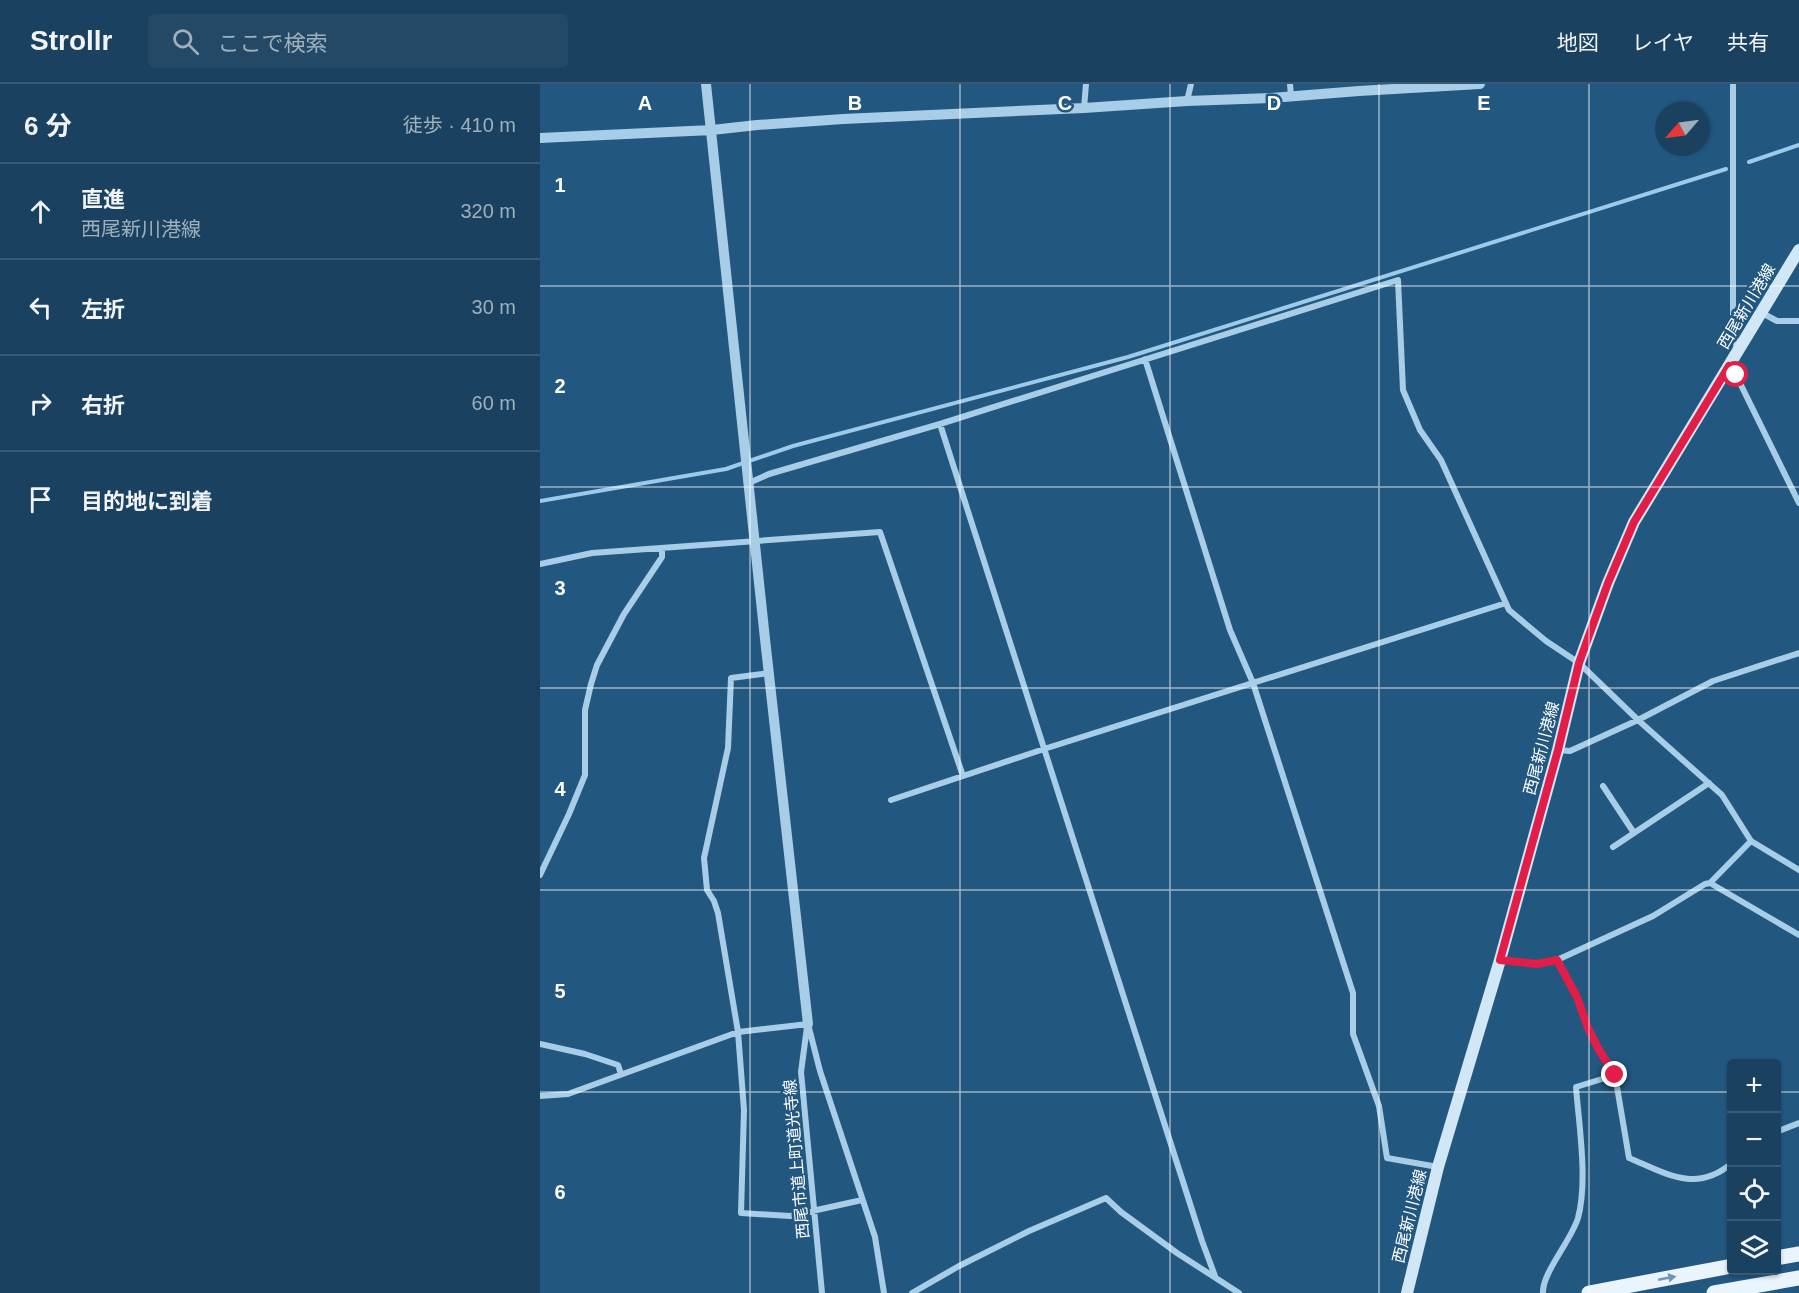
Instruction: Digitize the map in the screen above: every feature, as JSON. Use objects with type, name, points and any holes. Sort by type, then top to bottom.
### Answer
[{"type":"main road","name":"西尾新川港線","points":[[1407,1293],[1438,1167],[1500,960],[1558,750],[1579,663],[1608,583],[1634,522],[1799,250]]},
{"type":"main road","points":[[1781,1257],[1799,1254]]},
{"type":"main road","points":[[1588,1293],[1727,1267]]},
{"type":"main road","points":[[1714,1293],[1799,1278]]},
{"type":"street","points":[[706,84],[746,470],[808,1024],[820,1071],[875,1237],[884,1293]]},
{"type":"street","points":[[1084,108],[1086,84]]},
{"type":"street","points":[[1187,101],[1191,84]]},
{"type":"street","points":[[1290,84],[1291,96]]},
{"type":"street","points":[[540,138],[712,130],[843,119],[1271,98],[1360,87],[1480,84]]},
{"type":"street","points":[[1733,84],[1733,324],[1738,352]]},
{"type":"street","points":[[749,483],[769,474],[940,424],[1398,280],[1403,390],[1420,430],[1441,460],[1509,610],[1546,641],[1579,663],[1638,720],[1722,795],[1751,842],[1799,870]]},
{"type":"street","points":[[1762,313],[1777,321],[1799,321]]},
{"type":"street","points":[[1145,359],[1230,630],[1253,683],[1353,993],[1353,1034],[1379,1107],[1387,1158],[1438,1167]]},
{"type":"street","points":[[1729,366],[1736,375],[1799,503]]},
{"type":"street","points":[[940,424],[1215,1276]]},
{"type":"street","points":[[540,564],[592,553],[880,532],[963,776]]},
{"type":"street","points":[[540,874],[585,775],[585,710],[597,665],[624,614],[662,557],[662,548]]},
{"type":"street","points":[[891,800],[1044,749],[1506,603]]},
{"type":"street","points":[[1558,750],[1570,751],[1638,720],[1713,681],[1799,653]]},
{"type":"street","points":[[769,673],[731,678],[728,748],[704,858],[707,890],[718,913],[738,1032],[744,1110],[741,1213],[790,1216],[862,1200]]},
{"type":"street","points":[[1614,847],[1709,783]]},
{"type":"street","points":[[1603,786],[1634,833]]},
{"type":"street","points":[[1500,960],[1537,964],[1557,960],[1653,916],[1710,883],[1751,842]]},
{"type":"street","points":[[1710,883],[1799,935]]},
{"type":"street","points":[[1557,960],[1577,997],[1599,1050],[1615,1075],[1629,1158],[1679,1179],[1707,1178],[1727,1166]]},
{"type":"street","points":[[540,1096],[568,1094],[738,1032],[808,1024]]},
{"type":"street","name":"西尾市道上町道光寺線","points":[[808,1024],[801,1072],[822,1293]]},
{"type":"street","points":[[540,1044],[585,1054],[618,1065],[621,1074]]},
{"type":"street","points":[[1543,1293],[1545,1279],[1567,1242],[1578,1217],[1582,1162],[1576,1087],[1615,1075]]},
{"type":"street","points":[[1781,1130],[1799,1123]]},
{"type":"street","points":[[912,1293],[959,1266],[1029,1231],[1106,1198],[1121,1212],[1177,1253],[1239,1293]]},
{"type":"waterway","points":[[1749,162],[1799,145]]},
{"type":"waterway","points":[[540,501],[726,469],[793,446],[1128,357],[1726,169]]},
{"type":"route","points":[[1615,1075],[1599,1050],[1577,997],[1557,960],[1537,964],[1500,960],[1558,750],[1579,663],[1608,583],[1634,522],[1729,366],[1736,375]]}]
